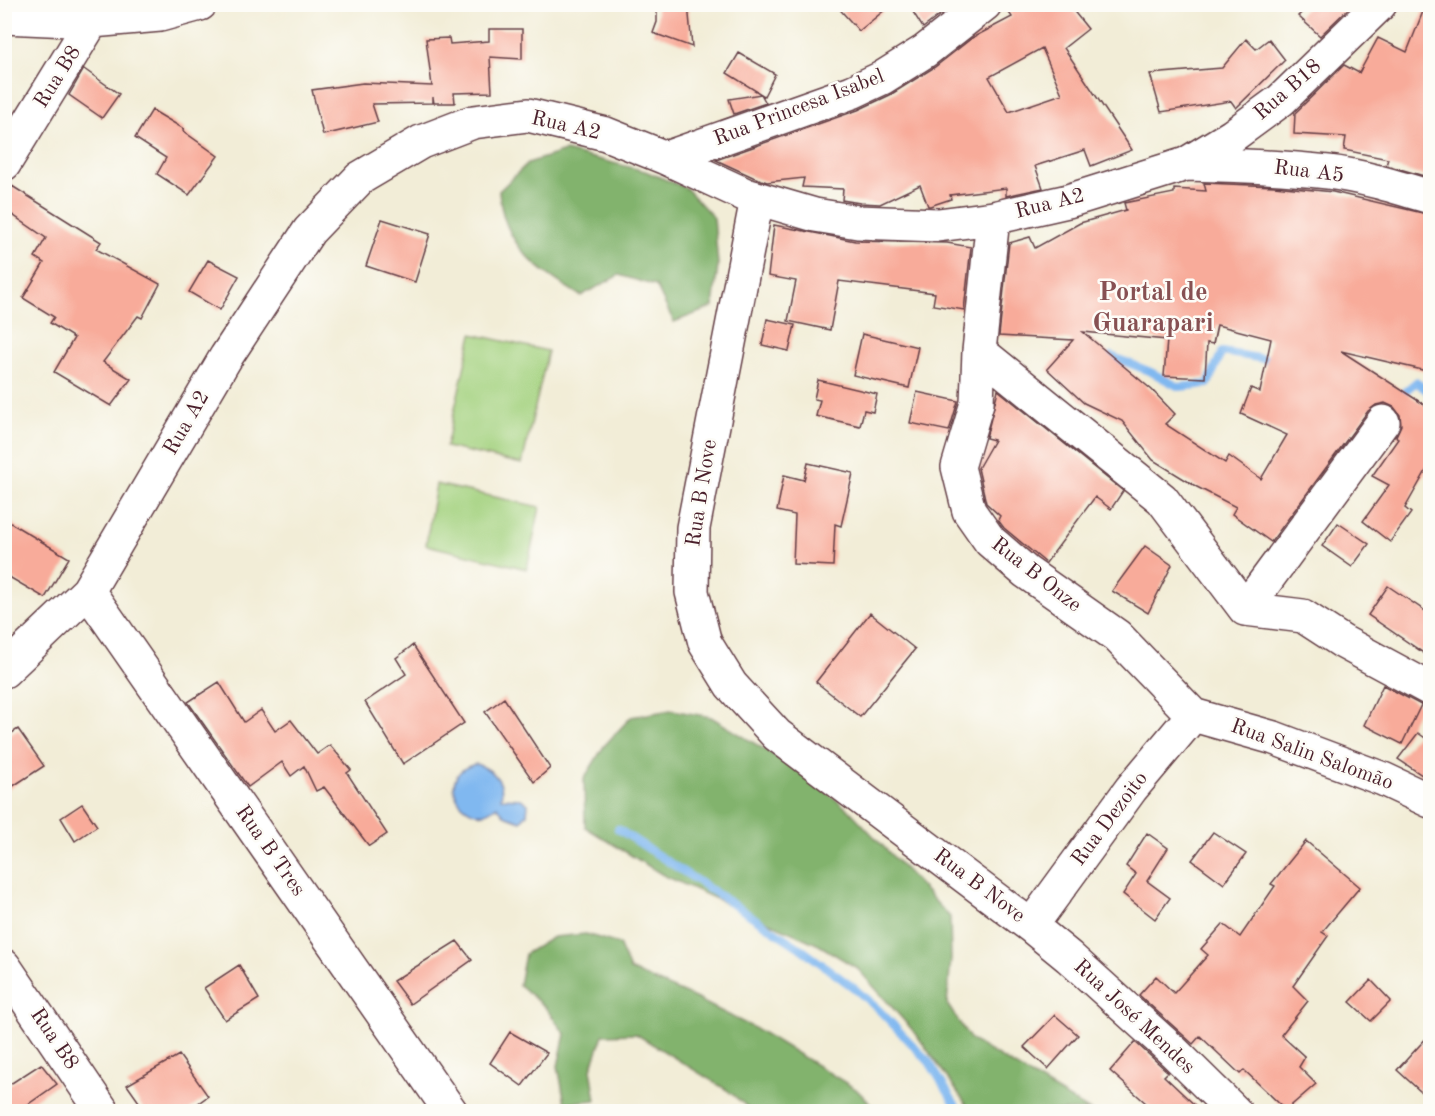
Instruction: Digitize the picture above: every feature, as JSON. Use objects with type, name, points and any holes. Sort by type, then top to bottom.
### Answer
[{"type":"street","points":[[4,17],[92,21],[160,15],[200,4]]},
{"type":"street","name":"Rua Princesa Isabel","points":[[666,158],[852,92],[882,78],[925,51],[985,4]]},
{"type":"street","name":"Rua B18","points":[[1186,164],[1232,136],[1281,100],[1380,4]]},
{"type":"street","name":"Rua B8","points":[[4,164],[92,21]]},
{"type":"street","name":"Rua A2","points":[[4,671],[88,591],[232,348],[309,231],[360,178],[421,142],[473,122],[528,115],[606,134],[757,199],[815,215],[858,222],[938,225],[993,218],[1068,201],[1186,164]]},
{"type":"street","name":"Rua A5","points":[[1186,164],[1255,166],[1330,172],[1431,197]]},
{"type":"street","name":"Rua B Nove","points":[[757,199],[693,528],[692,592],[705,643],[731,685],[777,735],[1031,926]]},
{"type":"street","name":"Rua B Onze","points":[[993,218],[979,351],[977,403],[958,467],[969,511],[990,541],[1026,572],[1117,636],[1193,714]]},
{"type":"street","points":[[979,351],[1162,499],[1245,609],[1303,616],[1343,642],[1431,689]]},
{"type":"street","points":[[1245,609],[1383,422]]},
{"type":"street","name":"Rua B Tres","points":[[88,591],[451,1112]]},
{"type":"street","name":"Rua Dezoito","points":[[1031,926],[1131,789],[1193,714]]},
{"type":"street","name":"Rua Salin Salomão","points":[[1193,714],[1274,738],[1383,779],[1431,801]]},
{"type":"street","name":"Rua José Mendes","points":[[1031,926],[1070,957],[1235,1112]]},
{"type":"street","name":"Rua B8","points":[[4,966],[104,1112]]},
{"type":"green space","points":[[565,151],[645,171],[686,188],[714,218],[718,265],[713,307],[674,322],[656,286],[619,275],[581,296],[537,266],[525,254],[507,227],[499,191],[528,163]]},
{"type":"green space","points":[[472,334],[548,351],[522,464],[446,447]]},
{"type":"green space","points":[[436,484],[540,507],[527,569],[426,545]]},
{"type":"green space","points":[[671,710],[711,717],[782,760],[850,811],[950,917],[951,959],[947,1004],[971,1040],[1090,1111],[971,1111],[916,1034],[857,968],[819,945],[663,875],[585,827],[584,779],[604,746],[631,717]]},
{"type":"green space","points":[[586,934],[619,944],[630,970],[695,998],[760,1031],[856,1089],[878,1111],[752,1111],[727,1090],[636,1034],[603,1035],[591,1069],[596,1100],[565,1103],[558,1066],[565,1034],[545,1007],[519,985],[525,954],[553,937]]},
{"type":"water","points":[[476,764],[496,776],[501,786],[501,798],[521,799],[528,804],[527,814],[521,821],[504,815],[497,806],[485,813],[475,813],[460,802],[455,794],[454,785],[457,776],[464,769]]},
{"type":"building","points":[[657,4],[688,4],[692,47],[653,33],[657,22]]},
{"type":"building","points":[[835,4],[892,4],[859,31]]},
{"type":"building","points":[[908,4],[954,4],[923,28]]},
{"type":"building","points":[[1003,4],[1068,4],[1088,29],[1064,48],[1132,150],[1091,166],[1085,150],[1035,166],[1043,188],[1006,196],[1006,188],[950,195],[951,199],[930,206],[928,206],[920,185],[880,204],[860,203],[842,200],[843,189],[802,187],[804,178],[767,182],[716,160],[858,110],[890,95],[935,67],[972,38],[1012,17]],"holes":[[[1042,48],[1062,94],[1009,112],[989,77]]]},
{"type":"building","points":[[1311,4],[1353,4],[1320,36],[1298,16]]},
{"type":"building","points":[[1426,4],[1431,4],[1431,178],[1386,165],[1388,159],[1344,150],[1346,137],[1294,134],[1295,113],[1344,65],[1359,73],[1378,38],[1407,52]]},
{"type":"building","points":[[489,29],[522,29],[522,59],[490,57],[492,92],[454,93],[455,103],[434,103],[433,97],[433,103],[372,104],[378,122],[323,135],[312,90],[363,83],[432,86],[426,39],[449,38],[450,44],[489,41]]},
{"type":"building","points":[[1246,39],[1256,49],[1269,39],[1285,60],[1236,108],[1231,101],[1161,112],[1150,74],[1222,68]]},
{"type":"building","points":[[739,53],[775,74],[764,96],[727,73]]},
{"type":"building","points":[[84,69],[119,94],[102,118],[69,95]]},
{"type":"building","points":[[761,94],[766,103],[734,114],[729,99]]},
{"type":"building","points":[[152,110],[184,129],[183,131],[218,156],[189,195],[157,174],[166,158],[135,138]]},
{"type":"building","points":[[1204,183],[1274,186],[1333,192],[1431,215],[1431,372],[1341,351],[1431,409],[1431,462],[1405,508],[1411,513],[1390,542],[1363,521],[1389,485],[1372,476],[1398,439],[1396,436],[1401,425],[1400,415],[1394,407],[1385,403],[1376,405],[1368,411],[1271,542],[1232,514],[1236,507],[1197,487],[1153,460],[1122,421],[1084,403],[1047,369],[1073,340],[999,336],[1009,243],[1030,237],[1035,248],[1080,223],[1126,210],[1124,203],[1174,193],[1174,189],[1206,191]],"holes":[[[1217,325],[1271,339],[1260,392],[1251,388],[1241,414],[1287,435],[1261,479],[1229,456],[1225,463],[1165,424],[1175,414],[1152,390],[1083,332],[1167,340],[1164,376],[1205,378],[1207,343],[1213,344]]]},
{"type":"building","points":[[12,186],[101,242],[96,249],[160,284],[142,318],[138,316],[103,362],[131,379],[111,406],[54,372],[74,338],[50,323],[54,317],[23,298],[44,263],[35,257],[46,238],[4,209],[4,199]]},
{"type":"building","points":[[382,219],[430,234],[415,282],[366,266]]},
{"type":"building","points":[[774,225],[855,241],[947,243],[971,247],[964,310],[933,305],[935,293],[839,281],[830,330],[788,321],[796,281],[768,276]]},
{"type":"building","points":[[208,260],[239,276],[220,310],[189,292]]},
{"type":"building","points":[[767,319],[795,325],[789,351],[762,345]]},
{"type":"building","points":[[862,334],[918,347],[909,388],[853,375]]},
{"type":"building","points":[[818,380],[877,394],[873,412],[864,410],[860,426],[816,416],[820,400],[814,399]]},
{"type":"building","points":[[998,390],[1123,491],[1111,509],[1095,497],[1046,563],[1004,528],[998,520],[1000,516],[986,503],[978,468],[994,440],[986,438]]},
{"type":"building","points":[[917,392],[958,401],[949,431],[910,423]]},
{"type":"building","points":[[808,463],[853,473],[841,526],[835,524],[833,566],[793,564],[795,515],[777,511],[784,475],[804,480]]},
{"type":"building","points":[[4,519],[69,558],[45,598],[4,574]]},
{"type":"building","points":[[1338,523],[1369,544],[1352,567],[1322,546]]},
{"type":"building","points":[[1145,546],[1172,565],[1148,613],[1112,591]]},
{"type":"building","points":[[1388,586],[1431,615],[1431,658],[1368,615]]},
{"type":"building","points":[[870,613],[915,649],[860,717],[816,682]]},
{"type":"building","points":[[413,645],[464,723],[403,764],[365,702],[406,674],[396,658]]},
{"type":"building","points":[[219,682],[244,722],[261,710],[275,731],[291,720],[317,754],[330,745],[351,770],[347,773],[387,834],[369,846],[324,787],[316,791],[304,766],[291,776],[282,762],[248,787],[188,702]]},
{"type":"building","points":[[1383,685],[1421,705],[1402,744],[1364,725]]},
{"type":"building","points":[[504,698],[550,768],[534,782],[485,712]]},
{"type":"building","points":[[18,729],[44,766],[4,792],[4,738]]},
{"type":"building","points":[[1418,733],[1431,742],[1431,781],[1398,759]]},
{"type":"building","points":[[82,804],[97,826],[75,841],[61,818]]},
{"type":"building","points":[[1213,832],[1246,854],[1224,884],[1192,860]]},
{"type":"building","points":[[1147,833],[1168,848],[1147,881],[1170,898],[1155,919],[1123,894],[1136,874],[1126,866]]},
{"type":"building","points":[[1306,841],[1360,887],[1322,932],[1328,936],[1293,986],[1308,1001],[1281,1035],[1305,1057],[1299,1067],[1316,1084],[1286,1110],[1244,1070],[1240,1074],[1200,1036],[1193,1044],[1139,995],[1156,976],[1174,993],[1208,955],[1201,949],[1223,924],[1240,937],[1275,886],[1271,884]]},
{"type":"building","points":[[457,941],[472,960],[410,1004],[393,981]]},
{"type":"building","points":[[239,965],[259,999],[225,1020],[204,988]]},
{"type":"building","points":[[1371,980],[1391,1001],[1371,1021],[1350,1002]]},
{"type":"building","points":[[1055,1015],[1078,1035],[1048,1069],[1024,1047]]},
{"type":"building","points":[[510,1032],[547,1053],[522,1086],[490,1063]]},
{"type":"building","points":[[1431,1033],[1431,1101],[1397,1070]]},
{"type":"building","points":[[1135,1042],[1168,1072],[1164,1076],[1202,1112],[1156,1112],[1110,1071]]},
{"type":"building","points":[[179,1055],[208,1096],[186,1112],[146,1112],[127,1085]]},
{"type":"building","points":[[41,1064],[57,1084],[17,1112],[4,1112],[4,1088]]},
{"type":"waterway","points":[[1111,356],[1151,372],[1179,387],[1208,384],[1222,352],[1277,361]]},
{"type":"waterway","points":[[1397,398],[1416,382],[1430,393]]},
{"type":"waterway","points":[[618,829],[800,948],[854,988],[879,1010],[929,1062],[960,1112]]},
{"type":"district","name":"Portal de Guarapari","points":[[1153,308]]}]
